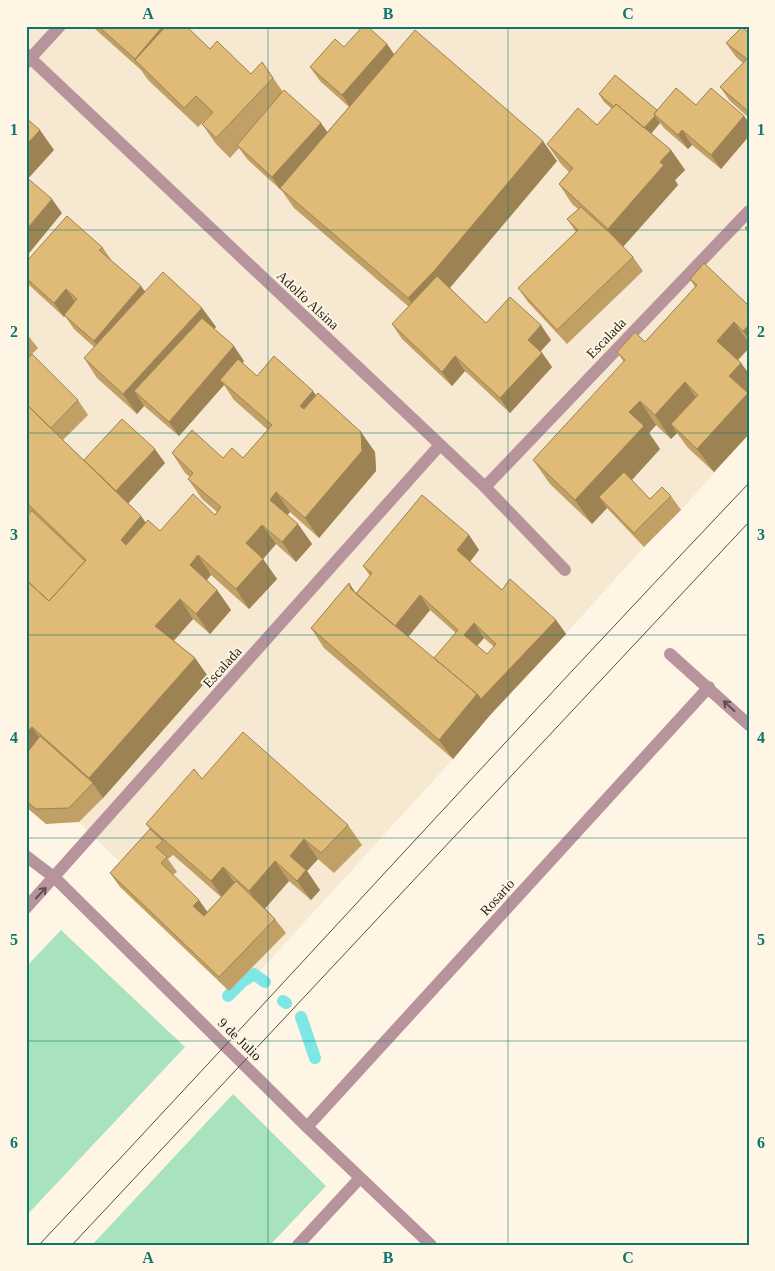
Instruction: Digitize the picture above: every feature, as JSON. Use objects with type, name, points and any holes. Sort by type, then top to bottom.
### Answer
[{"type":"street","points":[[28,59],[60,26]]},
{"type":"street","name":"Adolfo Alsina","points":[[28,59],[485,486],[565,570]]},
{"type":"street","name":"Escalada","points":[[485,486],[749,211]]},
{"type":"street","name":"Escalada","points":[[26,908],[55,878],[440,445]]},
{"type":"street","points":[[670,654],[709,687],[749,725]]},
{"type":"street","name":"Rosario","points":[[307,1127],[709,687]]},
{"type":"street","name":"9 de Julio","points":[[26,856],[55,878],[307,1127],[431,1245]]},
{"type":"street","points":[[298,1245],[360,1178]]},
{"type":"shaded area","points":[[26,26],[749,26],[749,434],[518,687],[491,714],[453,759],[248,984],[26,772]]},
{"type":"green space","points":[[61,930],[185,1047],[26,1216],[26,967]]},
{"type":"green space","points":[[233,1094],[326,1186],[270,1245],[92,1245]]},
{"type":"building","points":[[98,26],[163,26],[135,59]]},
{"type":"building","points":[[166,26],[186,26],[210,49],[217,41],[251,74],[262,62],[273,78],[216,138],[202,124],[213,112],[196,96],[184,108],[135,60]]},
{"type":"building","points":[[363,26],[367,26],[387,44],[342,95],[310,67],[335,39],[344,47]]},
{"type":"building","points":[[742,27],[749,33],[749,112],[720,87],[747,59],[726,43]]},
{"type":"building","points":[[415,30],[543,141],[434,271],[408,298],[280,188]]},
{"type":"building","points":[[615,75],[657,110],[654,114],[655,116],[644,128],[616,104],[614,107],[599,94]]},
{"type":"building","points":[[676,88],[696,105],[711,88],[744,116],[711,155],[682,130],[678,135],[654,114]]},
{"type":"building","points":[[284,90],[321,123],[272,177],[237,145]]},
{"type":"building","points":[[616,104],[671,150],[660,162],[664,165],[608,229],[559,184],[573,168],[547,144],[578,108],[597,125]]},
{"type":"building","points":[[26,118],[40,130],[26,145]]},
{"type":"building","points":[[26,177],[52,199],[26,230]]},
{"type":"building","points":[[581,207],[633,257],[557,330],[518,288],[578,230],[567,219]]},
{"type":"building","points":[[67,216],[103,248],[99,250],[141,286],[94,341],[64,315],[77,299],[66,289],[54,303],[26,278],[26,262]]},
{"type":"building","points":[[704,263],[747,304],[749,302],[749,325],[743,331],[734,322],[717,341],[741,363],[729,376],[748,393],[697,449],[671,424],[698,395],[685,382],[655,415],[640,401],[629,412],[644,426],[575,500],[533,460],[625,360],[617,352],[635,332],[645,342],[697,285],[690,279]]},
{"type":"building","points":[[163,272],[202,308],[123,394],[84,358]]},
{"type":"building","points":[[437,276],[486,323],[510,297],[541,325],[528,340],[542,353],[500,398],[455,356],[442,372],[392,324]]},
{"type":"building","points":[[202,318],[234,346],[169,422],[134,391]]},
{"type":"building","points":[[32,354],[78,400],[51,428],[26,404],[26,361]]},
{"type":"building","points":[[274,356],[313,391],[300,406],[304,409],[318,393],[361,432],[362,451],[305,518],[276,492],[270,500],[298,524],[282,542],[262,525],[246,543],[263,559],[236,589],[198,555],[190,565],[217,590],[196,614],[180,599],[155,626],[195,658],[89,778],[32,727],[26,733],[26,580],[49,601],[86,560],[26,502],[26,404],[141,516],[121,540],[126,545],[148,520],[160,531],[193,494],[215,515],[221,507],[188,479],[193,473],[172,453],[192,430],[223,458],[232,448],[243,458],[272,425],[220,380],[238,359],[257,376]]},
{"type":"building","points":[[122,419],[155,449],[116,491],[84,460]]},
{"type":"building","points":[[624,472],[650,499],[662,487],[671,496],[634,533],[599,497]]},
{"type":"building","points":[[422,495],[469,535],[457,550],[502,590],[510,579],[556,620],[481,699],[434,658],[458,630],[420,595],[395,626],[356,594],[372,573],[363,566]],"holes":[[[474,623],[496,644],[487,654],[464,635]]]},
{"type":"building","points":[[32,511],[85,561],[49,601],[26,580],[26,517]]},
{"type":"building","points":[[349,583],[351,589],[477,694],[439,740],[311,628]]},
{"type":"building","points":[[243,732],[348,825],[321,853],[304,839],[290,856],[306,870],[297,881],[275,861],[249,891],[223,867],[211,881],[146,824],[194,769],[202,779]]},
{"type":"building","points":[[40,736],[93,783],[69,808],[36,809],[26,801],[26,754]]},
{"type":"building","points":[[150,829],[163,841],[156,847],[167,857],[161,863],[199,900],[193,906],[204,916],[236,881],[275,919],[219,977],[110,873]]},
{"type":"waterway","points":[[228,996],[242,982],[254,974],[265,982]]},
{"type":"waterway","points":[[301,1017],[315,1058]]},
{"type":"tram line","points":[[39,1245],[749,483]]},
{"type":"tram line","points":[[72,1245],[749,522]]}]
